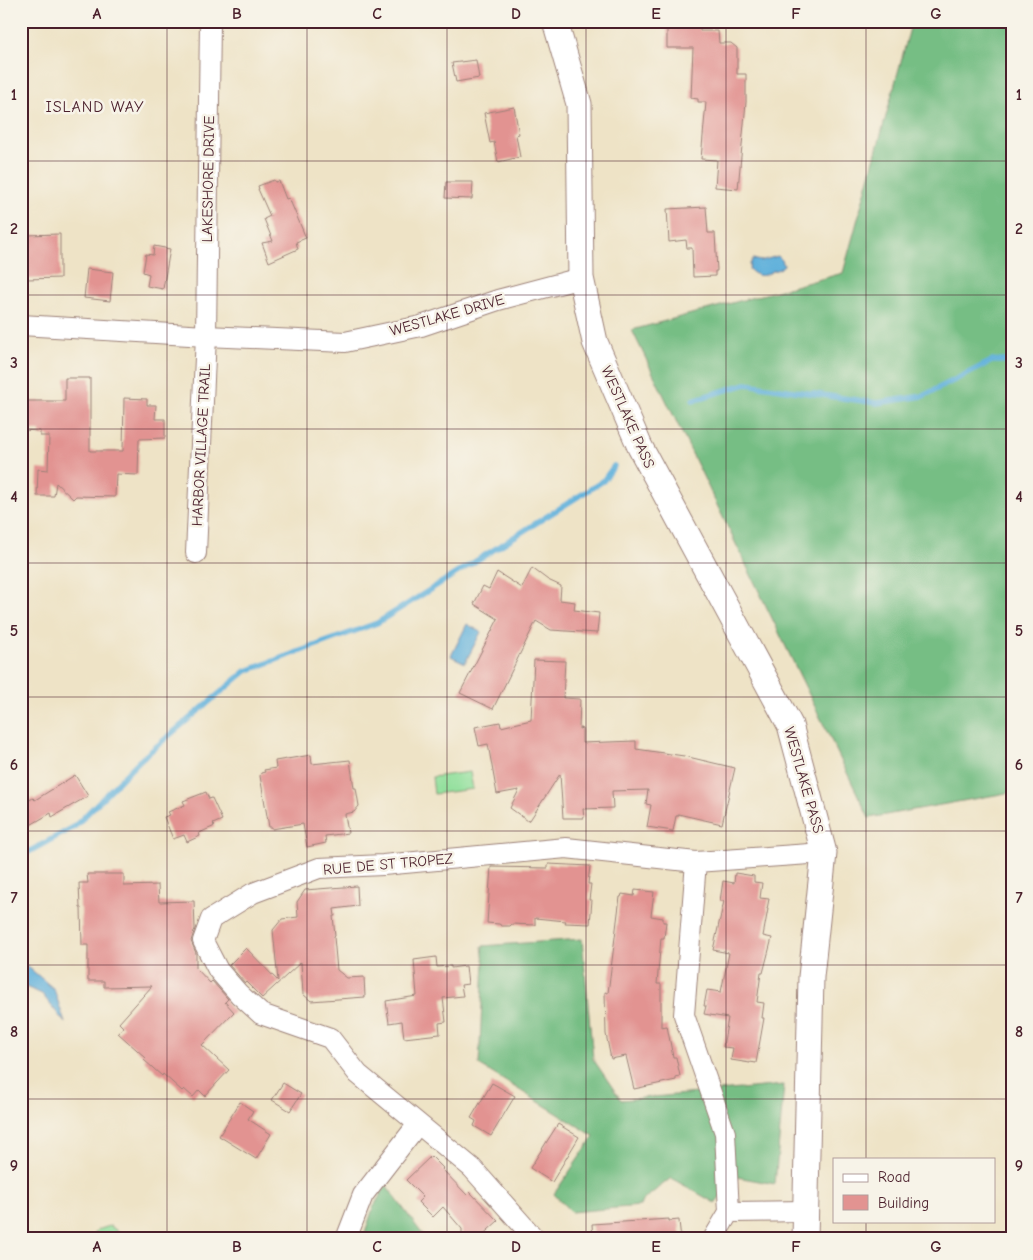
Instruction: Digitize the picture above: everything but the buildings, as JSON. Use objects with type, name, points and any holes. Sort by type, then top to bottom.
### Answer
[{"type":"street","name":"LAKESHORE DRIVE","points":[[206,336],[210,21]]},
{"type":"street","points":[[555,21],[579,104],[581,278]]},
{"type":"street","name":"WESTLAKE DRIVE","points":[[21,325],[345,342],[421,326],[498,300],[581,278]]},
{"type":"street","name":"WESTLAKE PASS","points":[[581,278],[595,342],[640,447],[790,725],[824,853],[811,977],[805,1239]]},
{"type":"street","name":"HARBOR VILLAGE TRAIL","points":[[196,554],[206,336]]},
{"type":"street","name":"RUE DE ST TROPEZ","points":[[535,1239],[472,1168],[358,1074],[330,1038],[261,1014],[239,994],[218,970],[203,940],[211,919],[253,893],[319,868],[383,865],[566,848],[696,862],[824,853]]},
{"type":"street","points":[[696,862],[684,1015],[725,1133],[729,1212],[713,1239]]},
{"type":"street","points":[[346,1239],[363,1195],[418,1124]]},
{"type":"street","points":[[729,1212],[805,1211]]},
{"type":"green space","points":[[912,21],[1012,21],[1012,792],[869,818],[632,330],[843,273]]},
{"type":"green space","points":[[470,772],[473,789],[434,794],[432,777]]},
{"type":"green space","points":[[582,939],[593,1059],[621,1100],[784,1085],[775,1184],[737,1177],[715,1203],[671,1178],[642,1201],[640,1206],[571,1212],[554,1194],[594,1136],[479,1065],[484,962],[482,946]]},
{"type":"green space","points":[[386,1185],[426,1239],[363,1239],[373,1208]]},
{"type":"green space","points":[[110,1226],[130,1239],[91,1239],[97,1230]]},
{"type":"water","points":[[778,256],[784,265],[766,275],[756,274],[749,269],[753,259],[760,261]]},
{"type":"water","points":[[467,624],[481,632],[465,663],[451,656]]},
{"type":"water","points":[[21,961],[54,989],[65,1023],[42,994],[21,985]]},
{"type":"waterway","points":[[693,400],[746,384],[877,403],[923,396],[992,361],[1012,361]]},
{"type":"waterway","points":[[21,856],[74,827],[139,761],[246,671],[377,623],[603,481],[614,466]]},
{"type":"district","name":"ISLAND WAY","points":[[95,106]]}]
